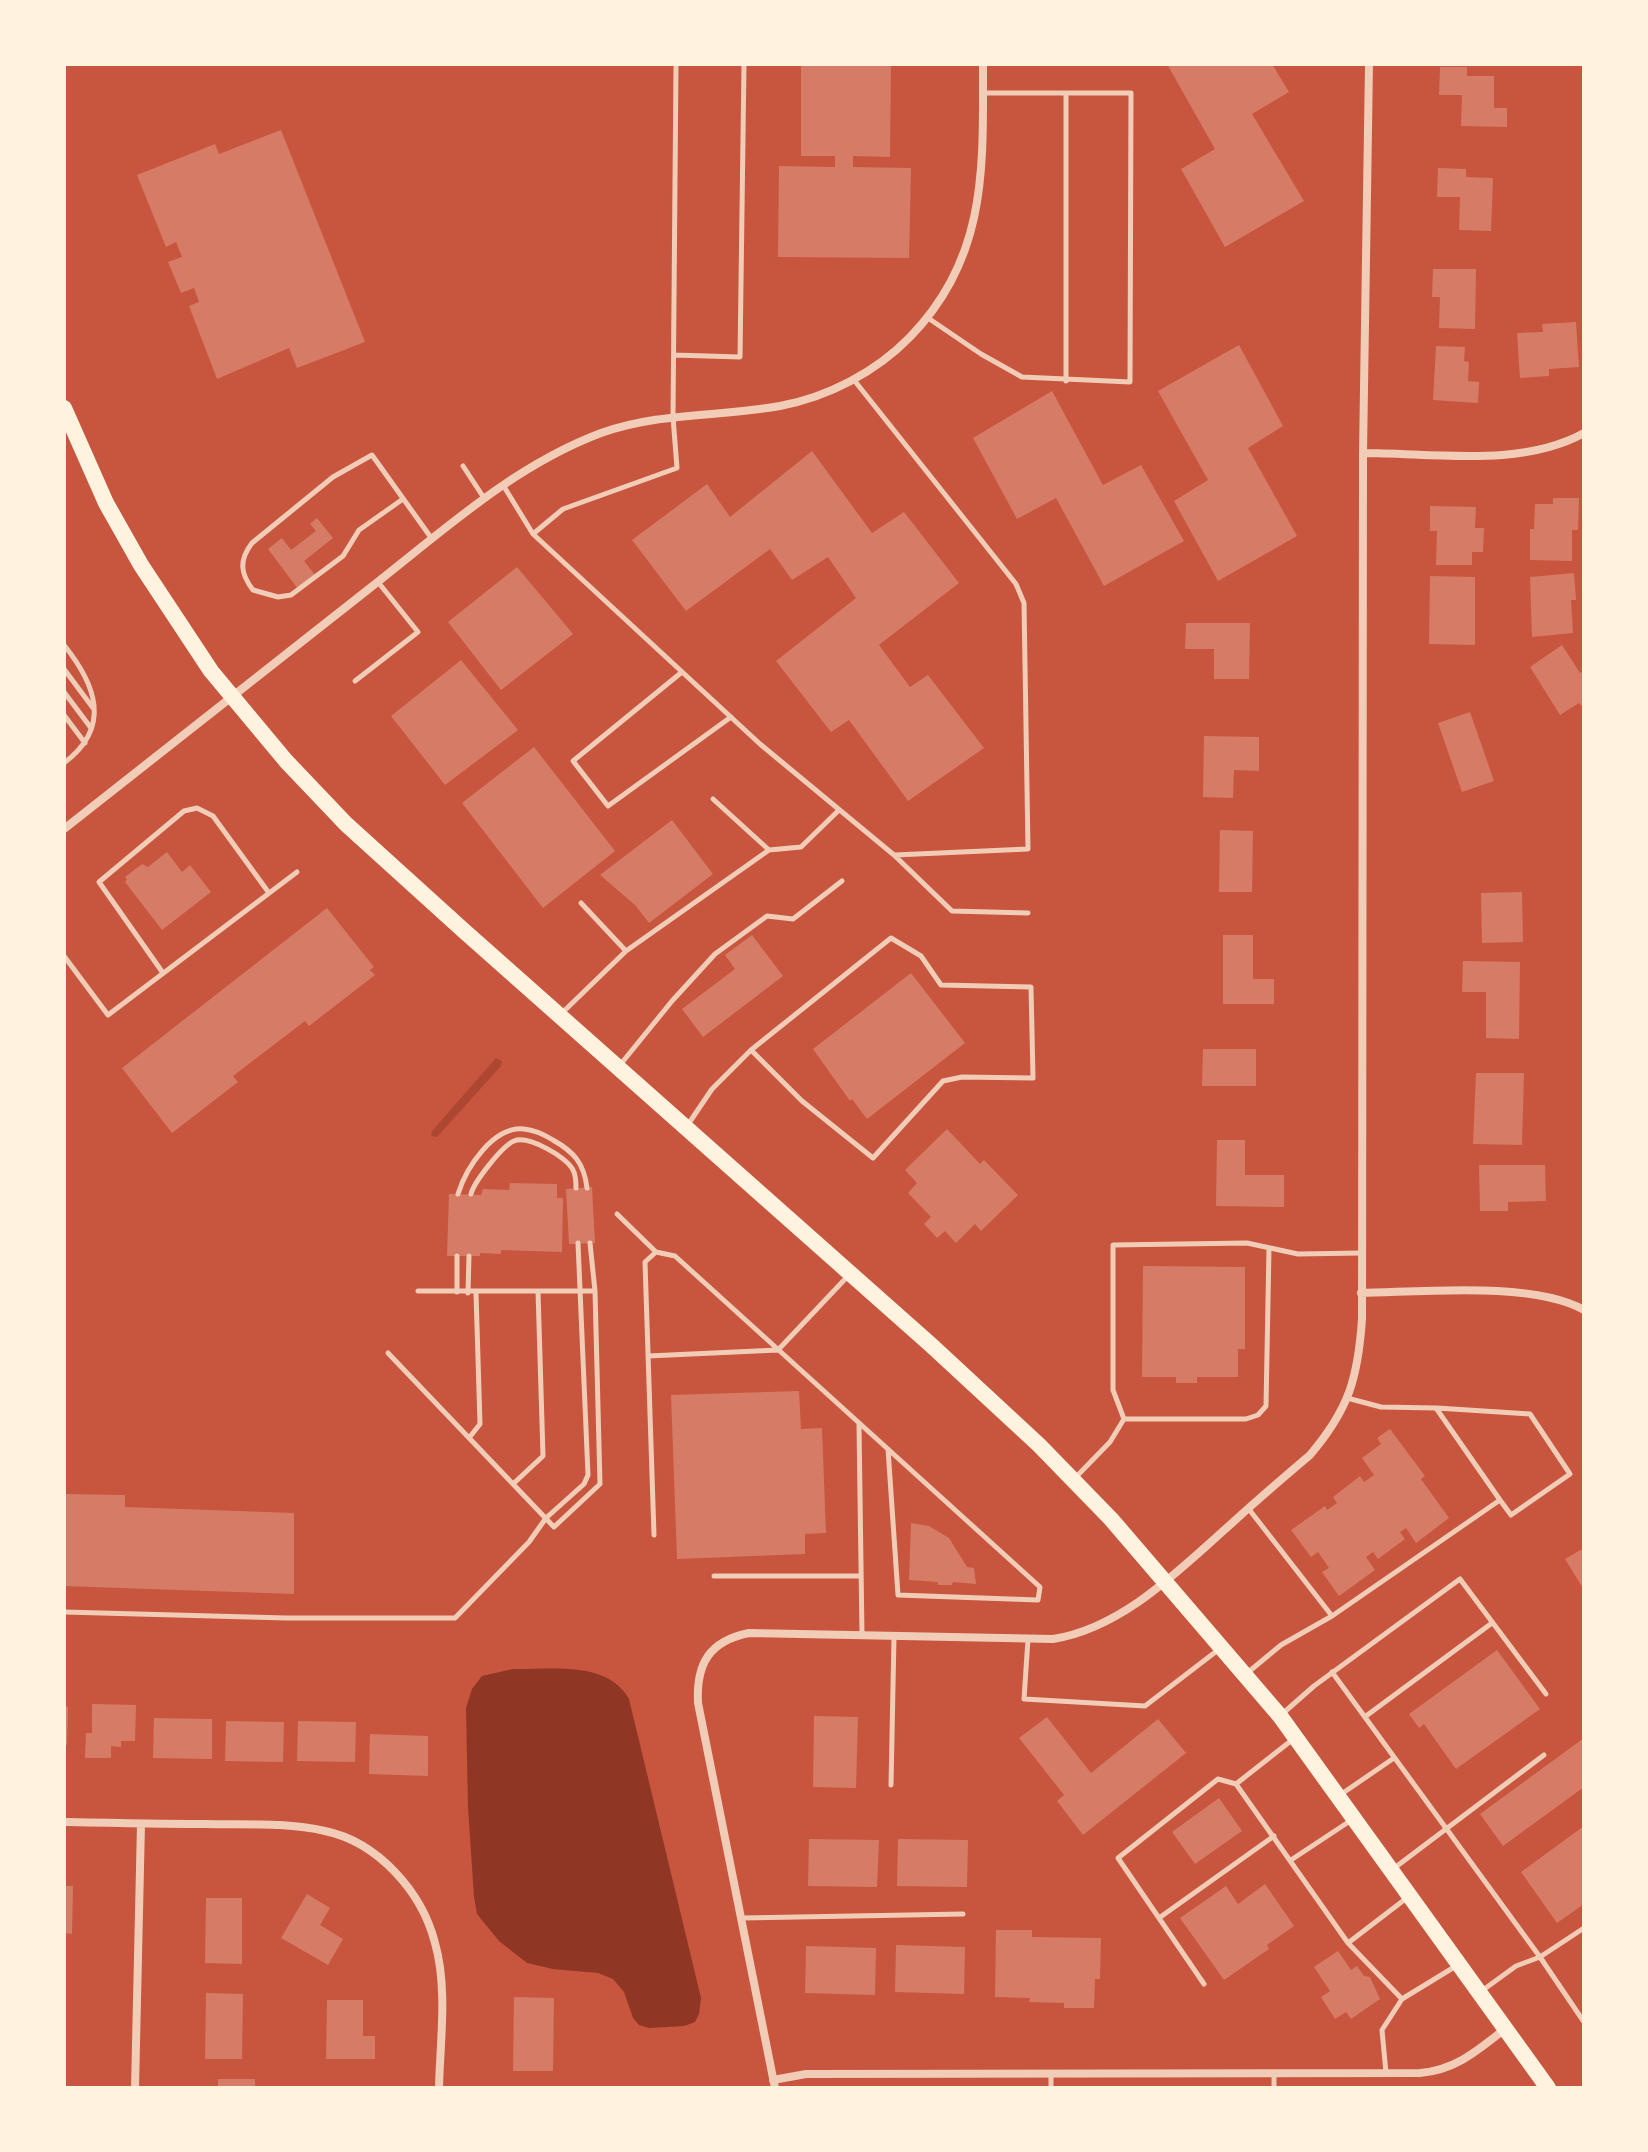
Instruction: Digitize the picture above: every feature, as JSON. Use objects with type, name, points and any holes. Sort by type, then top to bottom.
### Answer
[{"type":"main road","points":[[64,408],[106,503],[133,551],[188,637],[232,697],[293,770],[346,824],[942,1355],[1073,1480],[1165,1580],[1280,1716],[1548,2088]]},
{"type":"street","points":[[64,829],[485,498],[562,449],[605,432],[649,420],[779,406],[816,397],[854,380],[908,340],[928,318],[947,289],[975,221],[981,177],[983,64]]},
{"type":"street","points":[[1369,64],[1363,453],[1361,1293],[1359,1361],[1347,1398],[1330,1432],[1310,1455],[1165,1580],[1116,1616],[1092,1629],[1073,1636],[1028,1639],[749,1633],[730,1637],[706,1658],[697,1680],[698,1703],[774,2084],[806,2074],[1429,2072],[1466,2060],[1506,2028]]},
{"type":"street","points":[[1363,453],[1521,454],[1558,445],[1584,433]]},
{"type":"street","points":[[1361,1293],[1521,1292],[1557,1299],[1584,1310]]},
{"type":"street","points":[[64,1822],[278,1825],[326,1831],[346,1838],[379,1857],[404,1882],[421,1906],[435,1941],[441,1976],[439,2088]]},
{"type":"street","points":[[135,2088],[141,1824]]},
{"type":"lane","points":[[533,534],[563,509],[677,468],[673,417],[676,64]]},
{"type":"lane","points":[[674,355],[740,357],[744,64]]},
{"type":"lane","points":[[928,318],[1022,377],[1130,382],[1131,93],[983,93]]},
{"type":"lane","points":[[1066,93],[1066,381]]},
{"type":"lane","points":[[854,380],[1016,584],[1024,603],[1028,849],[894,855]]},
{"type":"lane","points":[[403,499],[359,530],[343,556],[291,595],[278,597],[253,590],[242,572],[244,554],[252,543],[333,477],[372,455],[432,539]]},
{"type":"lane","points":[[463,466],[485,498]]},
{"type":"lane","points":[[503,485],[533,534],[731,717],[894,855],[952,911],[1028,913]]},
{"type":"lane","points":[[355,681],[418,632],[378,582]]},
{"type":"lane","points":[[64,645],[86,677],[94,708],[86,744],[64,763]]},
{"type":"lane","points":[[64,669],[94,708]]},
{"type":"lane","points":[[682,672],[573,761],[608,806],[731,717]]},
{"type":"lane","points":[[64,692],[92,728]]},
{"type":"lane","points":[[64,715],[86,744]]},
{"type":"lane","points":[[713,799],[769,850]]},
{"type":"lane","points":[[163,973],[99,882],[184,811],[197,808],[213,816],[269,893]]},
{"type":"lane","points":[[559,1016],[626,951],[769,850],[801,847],[839,810]]},
{"type":"lane","points":[[64,956],[108,1015],[297,872]]},
{"type":"lane","points":[[618,1068],[715,954],[767,916],[793,919],[842,881]]},
{"type":"lane","points":[[581,903],[626,951]]},
{"type":"lane","points":[[685,1128],[712,1089],[751,1050],[891,938],[921,956],[941,985],[1031,987],[1033,1078],[962,1077],[943,1081],[873,1158],[802,1101],[751,1050]]},
{"type":"lane","points":[[458,1194],[465,1174],[485,1149],[510,1130],[525,1129],[543,1134],[577,1156],[585,1170],[587,1188]]},
{"type":"lane","points":[[471,1194],[476,1183],[507,1146],[522,1140],[544,1148],[570,1165],[575,1172],[576,1188]]},
{"type":"lane","points":[[617,1214],[656,1252],[675,1256],[778,1350],[888,1449],[1040,1587],[1038,1600],[898,1595],[888,1449]]},
{"type":"lane","points":[[64,1612],[286,1618],[455,1618],[529,1542],[546,1518],[584,1484],[588,1475],[578,1243]]},
{"type":"lane","points":[[388,1353],[554,1527],[600,1484],[595,1291],[590,1243]]},
{"type":"lane","points":[[1124,1419],[1113,1390],[1113,1245],[1247,1243],[1298,1254],[1361,1253]]},
{"type":"lane","points":[[1124,1419],[1246,1419],[1258,1415],[1266,1406],[1269,1248]]},
{"type":"lane","points":[[654,1535],[645,1262],[656,1252]]},
{"type":"lane","points":[[457,1256],[457,1292]]},
{"type":"lane","points":[[468,1293],[469,1256]]},
{"type":"lane","points":[[648,1356],[778,1350],[850,1274]]},
{"type":"lane","points":[[418,1291],[595,1291]]},
{"type":"lane","points":[[513,1484],[543,1456],[538,1291]]},
{"type":"lane","points":[[469,1438],[480,1424],[476,1293]]},
{"type":"lane","points":[[1347,1398],[1381,1407],[1436,1408],[1530,1414],[1570,1474],[1511,1515],[1436,1408]]},
{"type":"lane","points":[[1073,1480],[1110,1442],[1124,1419]]},
{"type":"lane","points":[[859,1423],[862,1636]]},
{"type":"lane","points":[[1245,1675],[1281,1645],[1332,1616],[1500,1500]]},
{"type":"lane","points":[[1248,1508],[1332,1616]]},
{"type":"lane","points":[[714,1576],[861,1576]]},
{"type":"lane","points":[[1280,1716],[1332,1672],[1460,1579],[1546,1694]]},
{"type":"lane","points":[[1366,1716],[1492,1623]]},
{"type":"lane","points":[[891,1785],[894,1637]]},
{"type":"lane","points":[[1028,1639],[1024,1699],[1145,1706],[1187,1676],[1221,1646]]},
{"type":"lane","points":[[1332,1672],[1584,2022]]},
{"type":"lane","points":[[1236,1784],[1295,1737]]},
{"type":"lane","points":[[1392,1870],[1544,1755]]},
{"type":"lane","points":[[1339,1795],[1394,1758]]},
{"type":"lane","points":[[1204,1984],[1118,1858],[1218,1779],[1236,1784],[1348,1943],[1402,1999]]},
{"type":"lane","points":[[1291,1860],[1355,1818]]},
{"type":"lane","points":[[1159,1918],[1274,1836]]},
{"type":"lane","points":[[1348,1943],[1410,1895]]},
{"type":"lane","points":[[742,1918],[963,1914]]},
{"type":"lane","points":[[1480,1992],[1516,1966],[1540,1957],[1584,1928]]},
{"type":"lane","points":[[1386,2073],[1382,2030],[1402,1999],[1459,1964]]},
{"type":"lane","points":[[1274,2073],[1274,2088]]},
{"type":"lane","points":[[1051,2074],[1051,2088]]},
{"type":"shaded area","points":[[496,1058],[502,1061],[501,1066],[437,1137],[431,1136],[432,1131]]},
{"type":"shaded area","points":[[513,1669],[593,1673],[607,1678],[629,1699],[701,1998],[695,2022],[684,2026],[649,2028],[639,2025],[633,2018],[624,1992],[613,1979],[598,1973],[527,1963],[499,1941],[477,1914],[468,1807],[466,1708],[472,1689],[482,1676]]},
{"type":"building","points":[[801,64],[891,64],[890,157],[853,156],[853,167],[911,168],[909,258],[778,257],[779,166],[835,167],[835,156],[801,156]]},
{"type":"building","points":[[1167,64],[1272,64],[1289,92],[1252,114],[1304,201],[1225,247],[1181,169],[1215,149]]},
{"type":"building","points":[[1440,67],[1467,67],[1467,76],[1494,76],[1494,108],[1507,108],[1507,127],[1461,126],[1462,95],[1439,95]]},
{"type":"building","points":[[281,130],[365,342],[297,368],[289,348],[217,379],[189,306],[199,302],[194,288],[181,293],[168,262],[182,257],[176,242],[166,247],[137,175],[215,144],[219,154]]},
{"type":"building","points":[[1438,168],[1466,169],[1466,177],[1493,178],[1491,231],[1459,230],[1460,197],[1437,197]]},
{"type":"building","points":[[1433,269],[1476,269],[1475,329],[1439,328],[1440,297],[1432,297]]},
{"type":"building","points":[[1576,322],[1579,367],[1549,369],[1549,376],[1520,378],[1517,333],[1543,332],[1542,324]]},
{"type":"building","points":[[1239,345],[1283,426],[1248,448],[1297,536],[1218,581],[1174,501],[1208,480],[1158,391]]},
{"type":"building","points":[[1436,346],[1465,347],[1464,361],[1469,362],[1468,381],[1479,382],[1478,403],[1433,400]]},
{"type":"building","points":[[1052,391],[1103,485],[1141,465],[1184,541],[1104,586],[1056,498],[1017,519],[973,438]]},
{"type":"building","points":[[812,451],[872,533],[904,512],[959,583],[879,645],[910,687],[928,675],[984,748],[908,801],[849,720],[831,732],[776,661],[856,598],[828,557],[792,580],[770,549],[686,611],[632,540],[707,484],[730,517]]},
{"type":"building","points":[[1553,498],[1579,498],[1578,530],[1572,530],[1572,561],[1530,560],[1530,529],[1534,529],[1535,504],[1553,504]]},
{"type":"building","points":[[1430,506],[1476,507],[1475,528],[1484,528],[1483,552],[1472,552],[1472,565],[1436,565],[1437,531],[1430,531]]},
{"type":"building","points":[[317,518],[333,538],[304,561],[316,576],[298,589],[268,549],[282,538],[291,550],[316,531],[310,524]]},
{"type":"building","points":[[517,567],[573,634],[501,690],[448,622]]},
{"type":"building","points":[[1574,573],[1576,600],[1571,600],[1573,633],[1532,637],[1530,577]]},
{"type":"building","points":[[1430,576],[1475,577],[1475,645],[1429,644]]},
{"type":"building","points":[[1186,623],[1250,623],[1249,679],[1214,679],[1214,649],[1185,649]]},
{"type":"building","points":[[1562,645],[1580,673],[1584,670],[1584,705],[1579,703],[1560,715],[1530,667]]},
{"type":"building","points":[[461,660],[518,730],[445,785],[391,716]]},
{"type":"building","points":[[1470,712],[1494,781],[1462,792],[1438,723]]},
{"type":"building","points":[[1204,736],[1259,737],[1259,771],[1234,770],[1233,798],[1203,797]]},
{"type":"building","points":[[534,747],[615,851],[543,908],[462,803]]},
{"type":"building","points":[[672,820],[713,874],[649,923],[635,905],[600,875]]},
{"type":"building","points":[[1220,830],[1253,831],[1252,892],[1219,892]]},
{"type":"building","points":[[167,852],[182,872],[190,865],[211,892],[162,930],[125,882],[125,877],[142,864],[148,867]]},
{"type":"building","points":[[1522,892],[1523,942],[1482,943],[1481,893]]},
{"type":"building","points":[[327,908],[374,967],[370,970],[375,975],[309,1026],[305,1021],[233,1076],[238,1082],[172,1133],[122,1068]]},
{"type":"building","points":[[752,935],[783,976],[703,1037],[682,1009],[735,969],[725,955]]},
{"type":"building","points":[[1223,935],[1253,935],[1253,979],[1274,979],[1274,1004],[1223,1004]]},
{"type":"building","points":[[1463,961],[1520,962],[1519,1039],[1486,1038],[1486,992],[1462,992]]},
{"type":"building","points":[[911,973],[965,1043],[867,1119],[852,1099],[850,1101],[813,1049]]},
{"type":"building","points":[[1203,1049],[1256,1049],[1256,1086],[1202,1086]]},
{"type":"building","points":[[1476,1073],[1524,1073],[1522,1145],[1473,1144]]},
{"type":"building","points":[[947,1129],[980,1164],[984,1160],[1018,1195],[981,1231],[975,1224],[956,1243],[945,1231],[937,1238],[924,1224],[931,1217],[908,1193],[917,1183],[905,1170]]},
{"type":"building","points":[[1217,1140],[1245,1140],[1245,1175],[1284,1175],[1284,1207],[1216,1206]]},
{"type":"building","points":[[1479,1165],[1545,1165],[1546,1201],[1508,1202],[1508,1211],[1480,1211]]},
{"type":"building","points":[[510,1183],[557,1184],[557,1198],[563,1198],[562,1252],[501,1250],[501,1254],[447,1256],[449,1194],[481,1195],[483,1189],[509,1190]]},
{"type":"building","points":[[592,1187],[595,1243],[569,1244],[566,1189]]},
{"type":"building","points":[[1143,1266],[1245,1267],[1245,1349],[1238,1349],[1238,1377],[1197,1377],[1197,1383],[1176,1383],[1176,1377],[1142,1377]]},
{"type":"building","points":[[799,1391],[801,1429],[822,1428],[826,1533],[805,1534],[805,1554],[677,1559],[671,1395]]},
{"type":"building","points":[[1390,1429],[1425,1476],[1421,1479],[1449,1518],[1416,1543],[1406,1528],[1400,1532],[1405,1539],[1378,1559],[1373,1552],[1366,1557],[1375,1570],[1339,1596],[1322,1572],[1329,1568],[1318,1552],[1311,1557],[1291,1530],[1325,1506],[1327,1510],[1337,1503],[1333,1497],[1360,1476],[1364,1482],[1374,1475],[1362,1458],[1381,1444],[1377,1438]]},
{"type":"building","points":[[64,1494],[125,1495],[125,1507],[294,1513],[294,1594],[64,1586]]},
{"type":"building","points":[[911,1523],[929,1526],[949,1538],[967,1567],[974,1568],[976,1584],[953,1582],[952,1585],[938,1585],[938,1582],[909,1580]]},
{"type":"building","points":[[1584,1548],[1584,1590],[1565,1559]]},
{"type":"building","points":[[1497,1650],[1540,1709],[1456,1769],[1424,1724],[1419,1728],[1409,1714]]},
{"type":"building","points":[[92,1704],[136,1705],[135,1741],[121,1741],[121,1747],[111,1746],[111,1758],[85,1758],[86,1733],[92,1733]]},
{"type":"building","points":[[64,1706],[68,1707],[67,1745],[64,1745]]},
{"type":"building","points":[[814,1716],[858,1717],[856,1788],[813,1787]]},
{"type":"building","points":[[1047,1717],[1091,1773],[1158,1719],[1186,1753],[1083,1835],[1057,1801],[1064,1795],[1019,1738]]},
{"type":"building","points":[[154,1718],[212,1719],[212,1759],[153,1758]]},
{"type":"building","points":[[226,1721],[284,1722],[283,1762],[225,1761]]},
{"type":"building","points":[[298,1721],[356,1722],[355,1762],[297,1761]]},
{"type":"building","points":[[370,1734],[428,1736],[428,1776],[369,1774]]},
{"type":"building","points":[[1584,1738],[1584,1787],[1503,1846],[1480,1814]]},
{"type":"building","points":[[1219,1798],[1242,1831],[1195,1864],[1172,1832]]},
{"type":"building","points":[[1584,1826],[1584,1904],[1557,1923],[1521,1872]]},
{"type":"building","points":[[809,1839],[879,1840],[877,1887],[808,1886]]},
{"type":"building","points":[[898,1839],[968,1840],[967,1887],[897,1886]]},
{"type":"building","points":[[1265,1884],[1294,1926],[1267,1945],[1269,1949],[1224,1980],[1180,1918],[1226,1886],[1238,1904]]},
{"type":"building","points":[[64,1886],[73,1886],[72,1934],[64,1933]]},
{"type":"building","points":[[307,1894],[330,1908],[320,1925],[343,1939],[328,1965],[281,1938]]},
{"type":"building","points":[[206,1898],[242,1898],[242,1964],[205,1963]]},
{"type":"building","points":[[996,1930],[1032,1930],[1032,1937],[1101,1938],[1100,1979],[1095,1979],[1094,2008],[1064,2008],[1064,2003],[995,1997]]},
{"type":"building","points":[[896,1945],[965,1947],[964,1994],[895,1992]]},
{"type":"building","points":[[806,1946],[876,1948],[875,1995],[805,1993]]},
{"type":"building","points":[[1338,1951],[1351,1970],[1357,1966],[1364,1976],[1370,1977],[1380,1999],[1351,2019],[1346,2012],[1335,2019],[1321,1997],[1330,1991],[1314,1967]]},
{"type":"building","points":[[206,1993],[243,1994],[242,2059],[205,2059]]},
{"type":"building","points":[[514,1997],[554,1998],[553,2071],[513,2071]]},
{"type":"building","points":[[327,2000],[363,2000],[363,2036],[375,2036],[375,2059],[326,2059]]},
{"type":"building","points":[[218,2079],[255,2079],[255,2088],[218,2088]]}]
